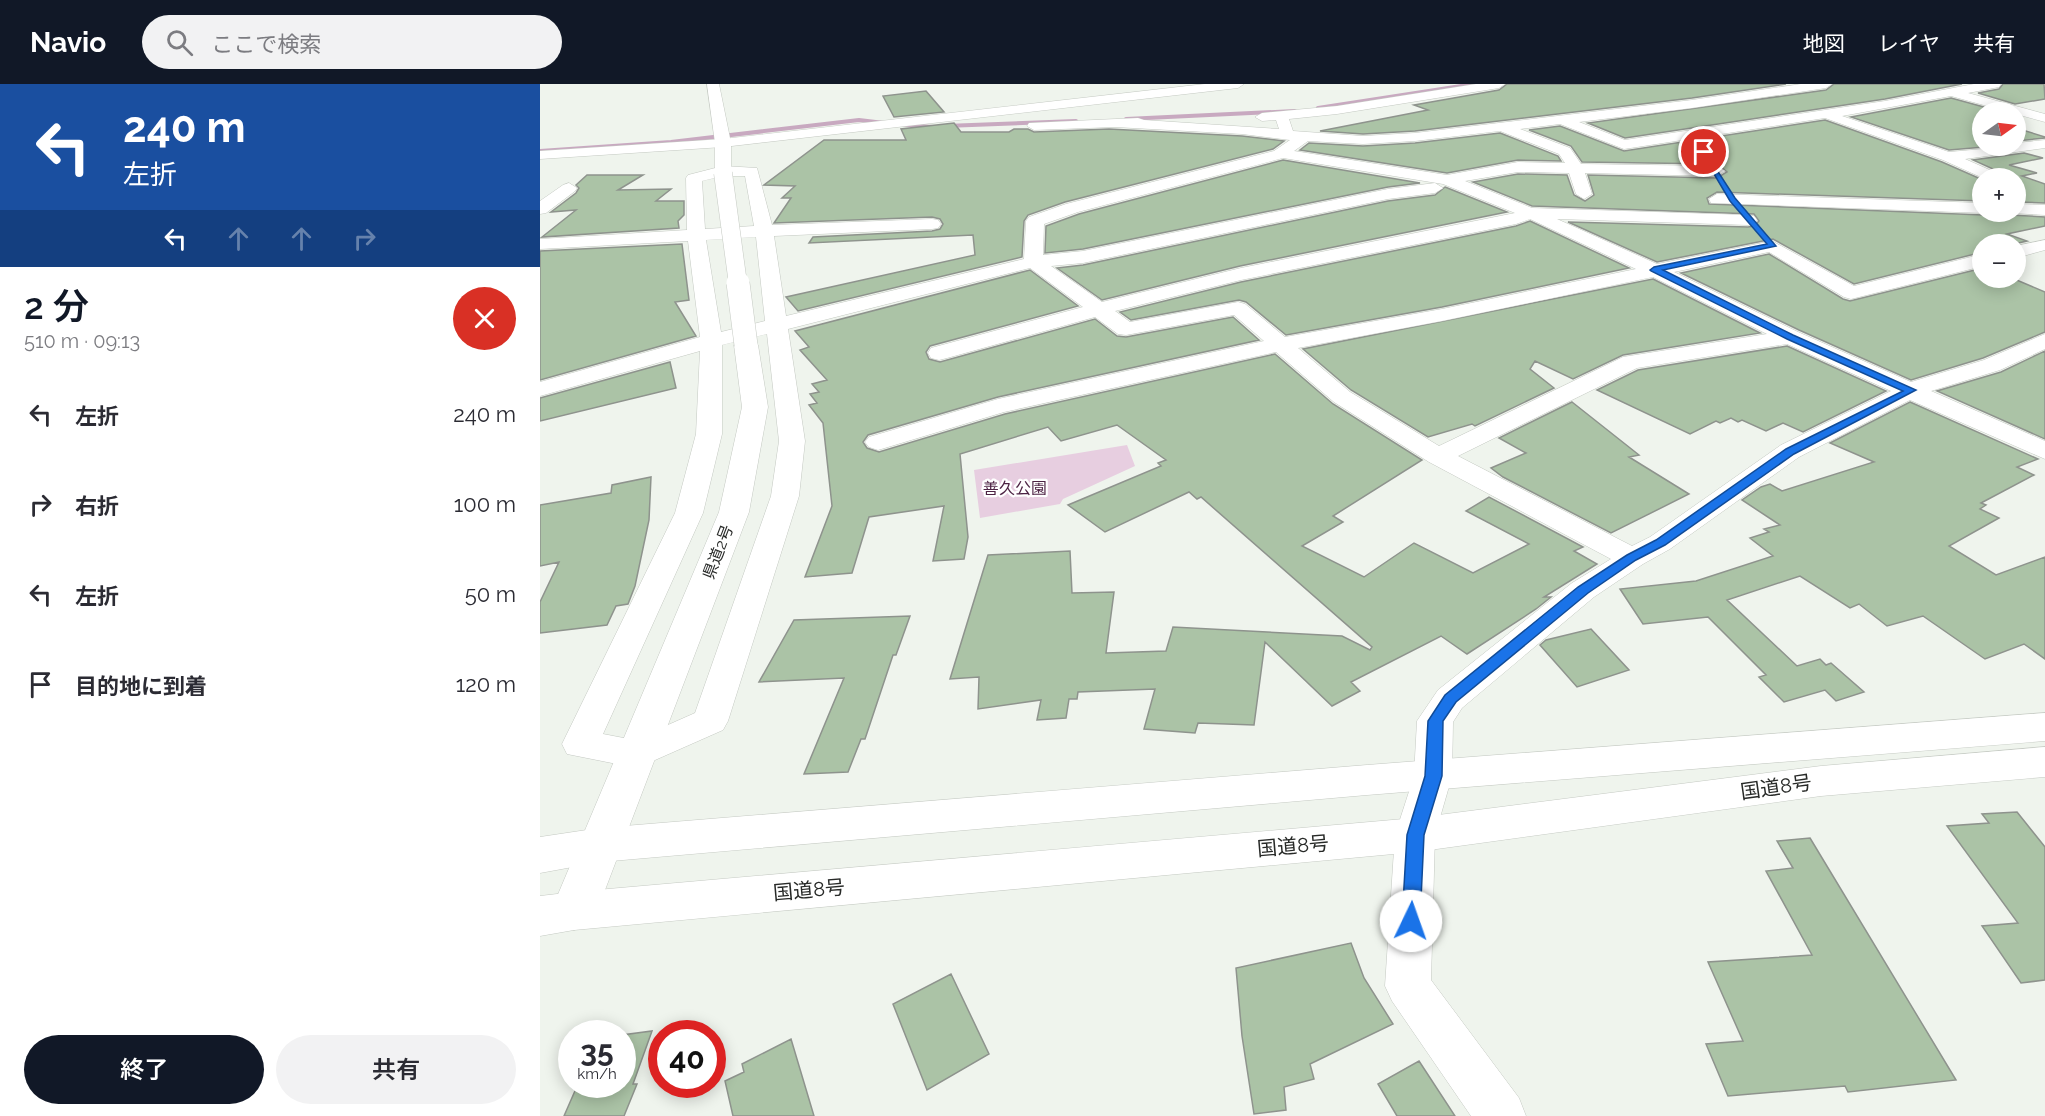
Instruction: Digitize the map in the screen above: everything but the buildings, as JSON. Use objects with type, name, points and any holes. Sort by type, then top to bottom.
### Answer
[{"type":"main road","name":"県道2号","points":[[557,914],[600,845],[734,512],[755,407],[723,172],[723,143],[713,84]]},
{"type":"main road","name":"国道8号","points":[[540,855],[600,845],[2045,727]]},
{"type":"main road","name":"国道8号","points":[[557,914],[1415,835],[1821,781],[2045,762]]},
{"type":"street","points":[[540,155],[723,143],[1238,84]]},
{"type":"street","points":[[1022,127],[1281,116],[1337,110],[1499,84]]},
{"type":"street","points":[[1745,84],[1835,112]]},
{"type":"street","points":[[1033,262],[1035,221],[1285,144],[1415,137],[1826,84]]},
{"type":"street","points":[[1560,120],[1624,145],[1885,105],[1995,84]]},
{"type":"street","points":[[1951,92],[2045,118]]},
{"type":"street","points":[[1630,111],[1691,134],[1717,171],[1732,200],[1772,246],[1851,293],[1972,263]]},
{"type":"street","points":[[1835,112],[1828,115],[1948,157],[1973,168]]},
{"type":"street","points":[[1281,116],[1285,144]]},
{"type":"street","points":[[899,123],[899,127],[905,131],[975,129]]},
{"type":"street","points":[[1116,123],[1285,144],[1459,185],[1517,192]]},
{"type":"street","points":[[1502,126],[1565,151],[1590,194],[1562,193]]},
{"type":"street","points":[[1948,157],[2045,144]]},
{"type":"street","points":[[540,389],[711,341],[1033,262],[1083,256],[1388,194],[1459,185],[1518,167],[1717,171]]},
{"type":"street","points":[[752,171],[764,231],[792,441],[785,496],[710,721],[637,754],[580,744],[689,513],[709,434],[711,341],[696,236],[694,178],[723,172],[752,171]]},
{"type":"street","points":[[1459,185],[1530,213],[1654,270],[1790,337],[2045,451]]},
{"type":"street","points":[[540,209],[569,188]]},
{"type":"street","points":[[1698,198],[1972,208]]},
{"type":"street","points":[[2026,201],[2040,210]]},
{"type":"street","points":[[939,353],[1099,309],[1241,274],[1516,219],[1530,213],[1748,220]]},
{"type":"street","points":[[540,244],[933,224]]},
{"type":"street","points":[[1567,231],[1665,233]]},
{"type":"street","points":[[1686,243],[1718,257]]},
{"type":"street","points":[[2026,250],[2045,245]]},
{"type":"street","points":[[878,442],[998,406],[1282,344],[1442,315],[1772,246]]},
{"type":"street","points":[[1033,262],[1126,329],[1238,308],[1341,397],[1438,456],[1632,558]]},
{"type":"street","points":[[1438,456],[1631,362],[1790,337]]},
{"type":"street","points":[[1501,1116],[1408,986],[1415,835],[1433,776],[1435,721],[1450,699],[1583,590],[1660,543],[1790,451],[1911,390],[1992,365],[2045,341]]},
{"type":"green space","name":"善久公園","points":[[1127,445],[1135,466],[1063,499],[1060,504],[980,518],[974,470]]},
{"type":"waterway","points":[[1318,108],[1474,84]]},
{"type":"waterway","points":[[1126,119],[1295,111]]},
{"type":"waterway","points":[[540,151],[671,142],[859,120],[884,123]]},
{"type":"waterway","points":[[945,126],[1076,121]]},
{"type":"waterway","points":[[898,124],[932,127]]},
{"type":"route","points":[[1411,921],[1415,835],[1433,776],[1435,721],[1450,699],[1583,590],[1660,543],[1790,451],[1911,390],[1790,337],[1654,270],[1772,246],[1732,200],[1704,152]]}]
